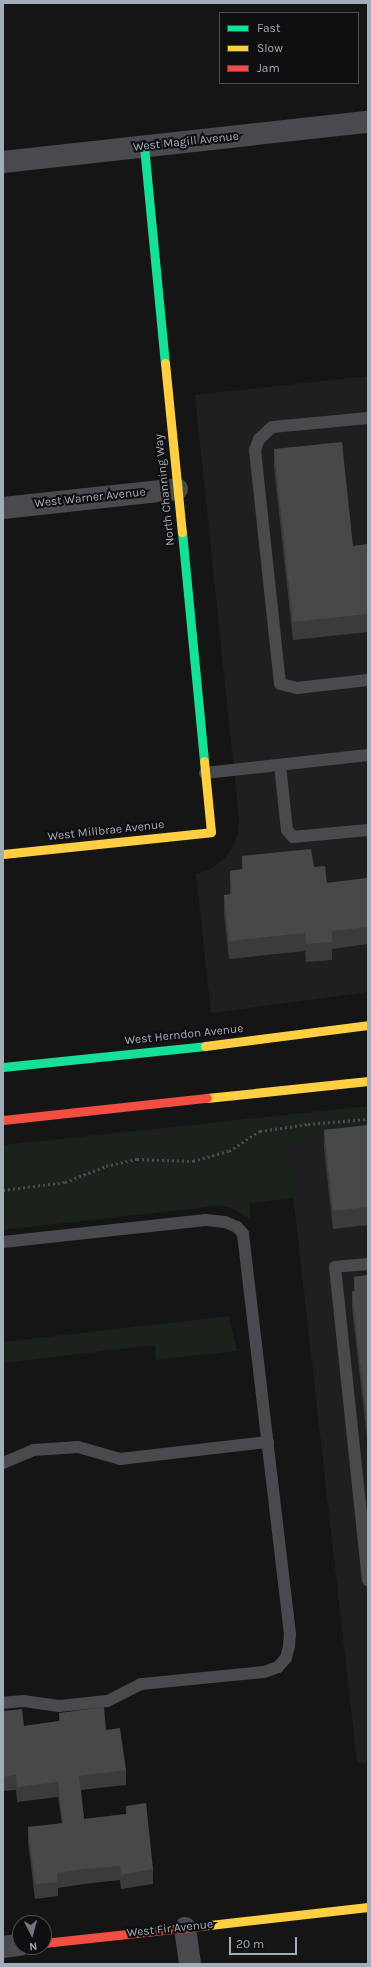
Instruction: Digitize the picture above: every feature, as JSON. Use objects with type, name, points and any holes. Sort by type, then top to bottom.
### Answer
[{"type":"street","name":"West Magill Avenue","points":[[3,162],[368,122]]},
{"type":"street","name":"North Channing Way","points":[[144,146],[211,832]]},
{"type":"street","name":"West Warner Avenue","points":[[3,508],[177,489]]},
{"type":"street","name":"West Millbrae Avenue","points":[[3,854],[211,832]]},
{"type":"street","name":"West Herndon Avenue","points":[[3,1067],[238,1042],[368,1025]]},
{"type":"street","points":[[3,1120],[368,1081]]},
{"type":"street","name":"West Fir Avenue","points":[[52,1942],[368,1907]]},
{"type":"street","points":[[185,1928],[190,1964]]},
{"type":"lane","points":[[368,418],[272,427],[259,438],[255,450],[280,684],[297,688],[368,680]]},
{"type":"lane","points":[[205,773],[368,755]]},
{"type":"lane","points":[[280,765],[287,830],[293,837],[368,830]]},
{"type":"lane","points":[[3,1242],[206,1220],[225,1222],[237,1227],[243,1234],[246,1246],[290,1634],[286,1658],[278,1666],[264,1672],[141,1684],[106,1701],[58,1706],[24,1701],[3,1703]]},
{"type":"lane","points":[[368,1264],[335,1267],[368,1580]]},
{"type":"lane","points":[[3,1464],[34,1450],[78,1447],[120,1459],[268,1442]]},
{"type":"path","points":[[3,1190],[64,1182],[106,1166],[137,1159],[193,1161],[228,1150],[260,1131],[308,1124],[368,1119]]},
{"type":"shaded area","points":[[368,376],[368,992],[211,1013],[196,874],[211,869],[223,860],[232,848],[238,834],[239,818],[195,395]]},
{"type":"shaded area","points":[[368,1106],[368,1132],[288,1142],[294,1198],[249,1203],[250,1219],[231,1208],[217,1206],[3,1230],[3,1145]]},
{"type":"shaded area","points":[[368,1131],[368,1762],[357,1763],[287,1140]]},
{"type":"shaded area","points":[[229,1316],[237,1351],[156,1360],[155,1345],[3,1363],[3,1342]]},
{"type":"building","points":[[342,442],[353,546],[368,544],[368,614],[293,622],[274,449]]},
{"type":"building","points":[[311,849],[314,867],[325,866],[327,883],[368,878],[368,927],[332,931],[332,942],[306,944],[305,933],[229,941],[224,895],[232,894],[230,871],[243,869],[242,856]]},
{"type":"building","points":[[368,1125],[368,1207],[333,1211],[324,1130]]},
{"type":"building","points":[[368,1275],[368,1429],[352,1291],[355,1291],[354,1277]]},
{"type":"building","points":[[104,1707],[106,1730],[120,1728],[126,1770],[79,1776],[84,1819],[127,1814],[126,1806],[146,1803],[153,1869],[121,1875],[120,1866],[84,1869],[57,1873],[58,1882],[35,1884],[28,1827],[63,1823],[58,1782],[17,1787],[16,1775],[3,1777],[3,1711],[22,1709],[24,1726],[60,1721],[59,1713]]},
{"type":"traffic: fast","points":[[144,146],[165,363]]},
{"type":"traffic: fast","points":[[182,532],[204,761]]},
{"type":"traffic: fast","points":[[3,1067],[205,1046]]},
{"type":"traffic: slow","points":[[165,363],[182,532]]},
{"type":"traffic: slow","points":[[3,854],[211,832],[204,761]]},
{"type":"traffic: slow","points":[[205,1046],[368,1025]]},
{"type":"traffic: slow","points":[[207,1098],[368,1081]]},
{"type":"traffic: slow","points":[[201,1926],[368,1907]]},
{"type":"traffic: jam","points":[[3,1120],[207,1098]]},
{"type":"traffic: jam","points":[[52,1942],[201,1926]]}]
